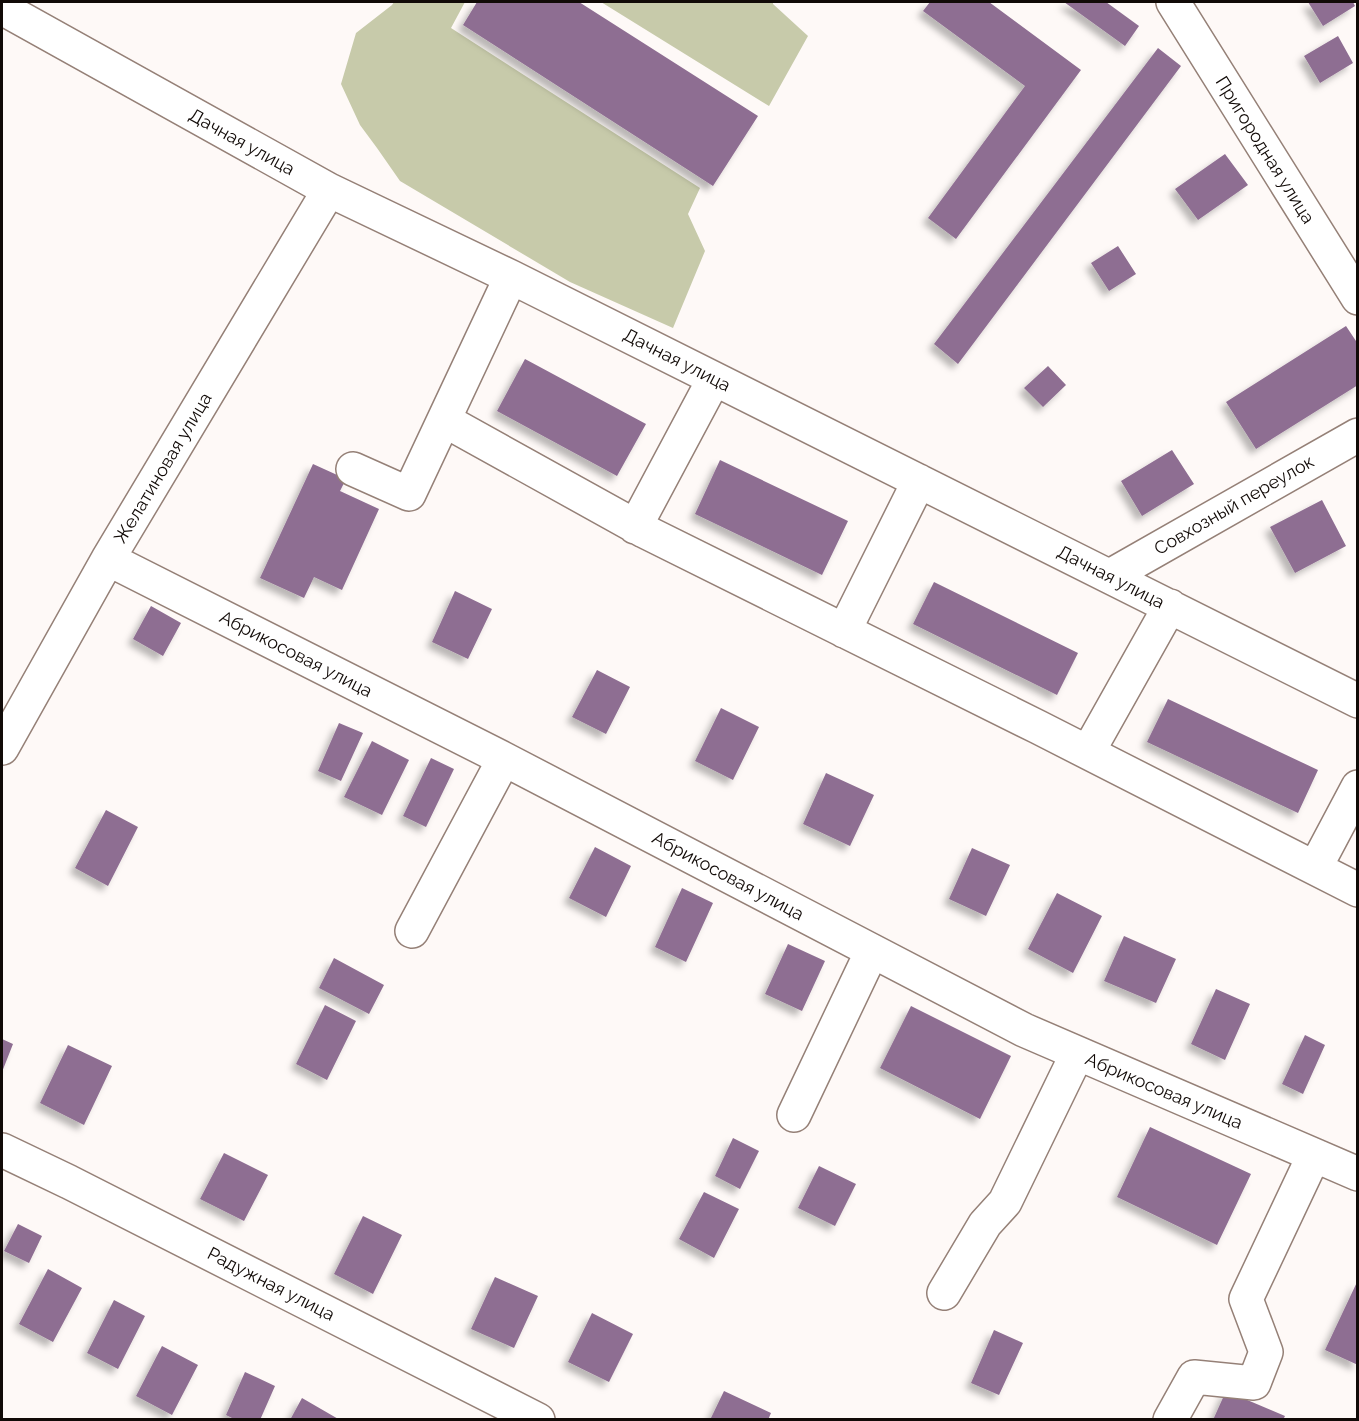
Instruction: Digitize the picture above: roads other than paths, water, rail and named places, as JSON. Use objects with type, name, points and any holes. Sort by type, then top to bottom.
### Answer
[{"type":"street","name":"Пригородная улица","points":[[1173,2],[1358,298]]},
{"type":"street","name":"Дачная улица","points":[[2,8],[329,190],[511,277],[1358,701]]},
{"type":"street","name":"Желатиновая улица","points":[[2,748],[108,559],[329,190]]},
{"type":"street","points":[[353,470],[409,494],[511,277]]},
{"type":"street","points":[[636,527],[714,379]]},
{"type":"street","points":[[444,420],[636,527],[1088,752],[1358,890]]},
{"type":"street","name":"Совхозный переулок","points":[[1110,576],[1358,435]]},
{"type":"street","points":[[844,631],[919,481]]},
{"type":"street","name":"Абрикосовая улица","points":[[108,559],[504,759],[1024,1030],[1358,1174]]},
{"type":"street","points":[[1088,752],[1170,606]]},
{"type":"street","points":[[412,931],[504,759]]},
{"type":"street","points":[[1315,868],[1358,788]]},
{"type":"street","points":[[794,1115],[872,951]]},
{"type":"street","points":[[944,1293],[985,1224],[1005,1202],[1077,1053]]},
{"type":"street","name":"Радужная улица","points":[[2,1150],[538,1419]]},
{"type":"street","points":[[1170,1419],[1194,1377],[1254,1383],[1266,1352],[1246,1299],[1314,1155]]}]
